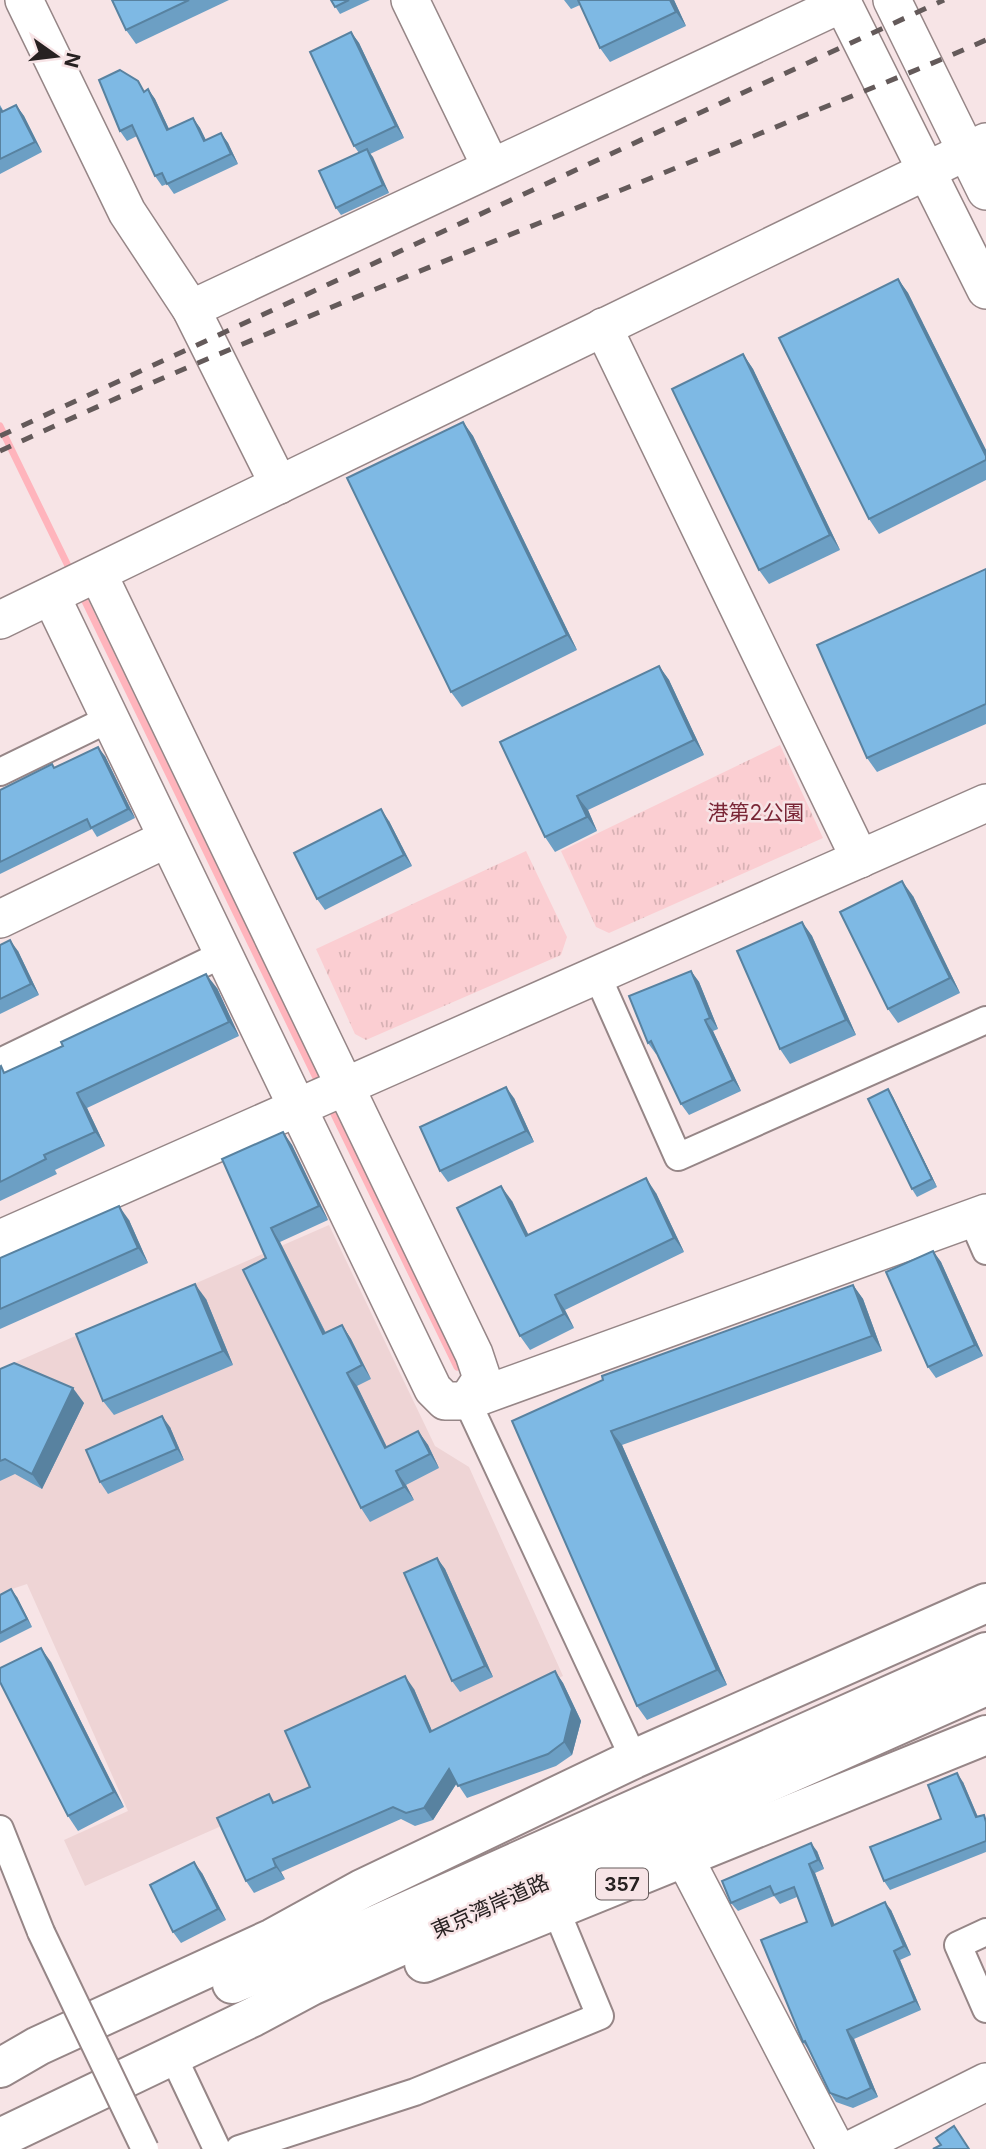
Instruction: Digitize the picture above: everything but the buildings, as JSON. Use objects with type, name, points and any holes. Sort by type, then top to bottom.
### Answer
[{"type":"highway","points":[[0,2068],[37,2046],[274,1938],[362,1889],[634,1759],[986,1603]]},
{"type":"highway","name":"東京湾岸道路","points":[[0,2077],[44,2062],[344,1939],[986,1652]]},
{"type":"highway","name":"東京湾岸道路","points":[[0,2138],[253,2017],[311,1986],[986,1686]]},
{"type":"highway","name":"357","points":[[253,2017],[314,2004],[685,1859],[986,1735]]},
{"type":"street","points":[[24,0],[127,212],[191,309],[279,485]]},
{"type":"street","points":[[410,0],[491,167]]},
{"type":"street","points":[[892,0],[976,148],[986,191]]},
{"type":"street","points":[[191,309],[842,1],[986,289]]},
{"type":"street","points":[[0,620],[976,148]]},
{"type":"street","points":[[603,327],[860,859]]},
{"type":"street","points":[[75,585],[108,719],[433,1389],[445,1401],[467,1401],[981,1228]]},
{"type":"street","points":[[75,585],[345,1087],[474,1354],[482,1378],[467,1401]]},
{"type":"street","points":[[0,772],[108,719]]},
{"type":"street","points":[[0,1240],[986,803]]},
{"type":"street","points":[[0,919],[166,839]]},
{"type":"street","points":[[0,1062],[223,954]]},
{"type":"street","points":[[597,975],[678,1157],[986,1020]]},
{"type":"street","points":[[467,1401],[634,1759]]},
{"type":"street","points":[[0,1829],[41,1932],[145,2149]]},
{"type":"street","points":[[685,1859],[835,2149]]},
{"type":"street","points":[[239,2149],[415,2092],[600,2016],[556,1910]]},
{"type":"street","points":[[986,1932],[958,1945],[986,2009]]},
{"type":"street","points":[[172,2054],[217,2149]]},
{"type":"street","points":[[852,2149],[986,2082]]},
{"type":"shaded area","points":[[329,1225],[435,1446],[469,1467],[563,1676],[85,1886],[64,1840],[128,1811],[27,1584],[0,1593],[0,1369]]},
{"type":"green space","name":"港第2公園","points":[[780,745],[823,838],[609,933],[596,927],[561,851]]},
{"type":"green space","points":[[526,851],[567,937],[561,955],[366,1040],[355,1034],[316,949]]},
{"type":"waterway","points":[[0,426],[71,572]]},
{"type":"waterway","points":[[81,593],[320,1086]]},
{"type":"waterway","points":[[330,1106],[457,1367]]},
{"type":"railway","points":[[0,436],[944,0]]},
{"type":"railway","points":[[0,451],[293,323],[986,40]]}]
